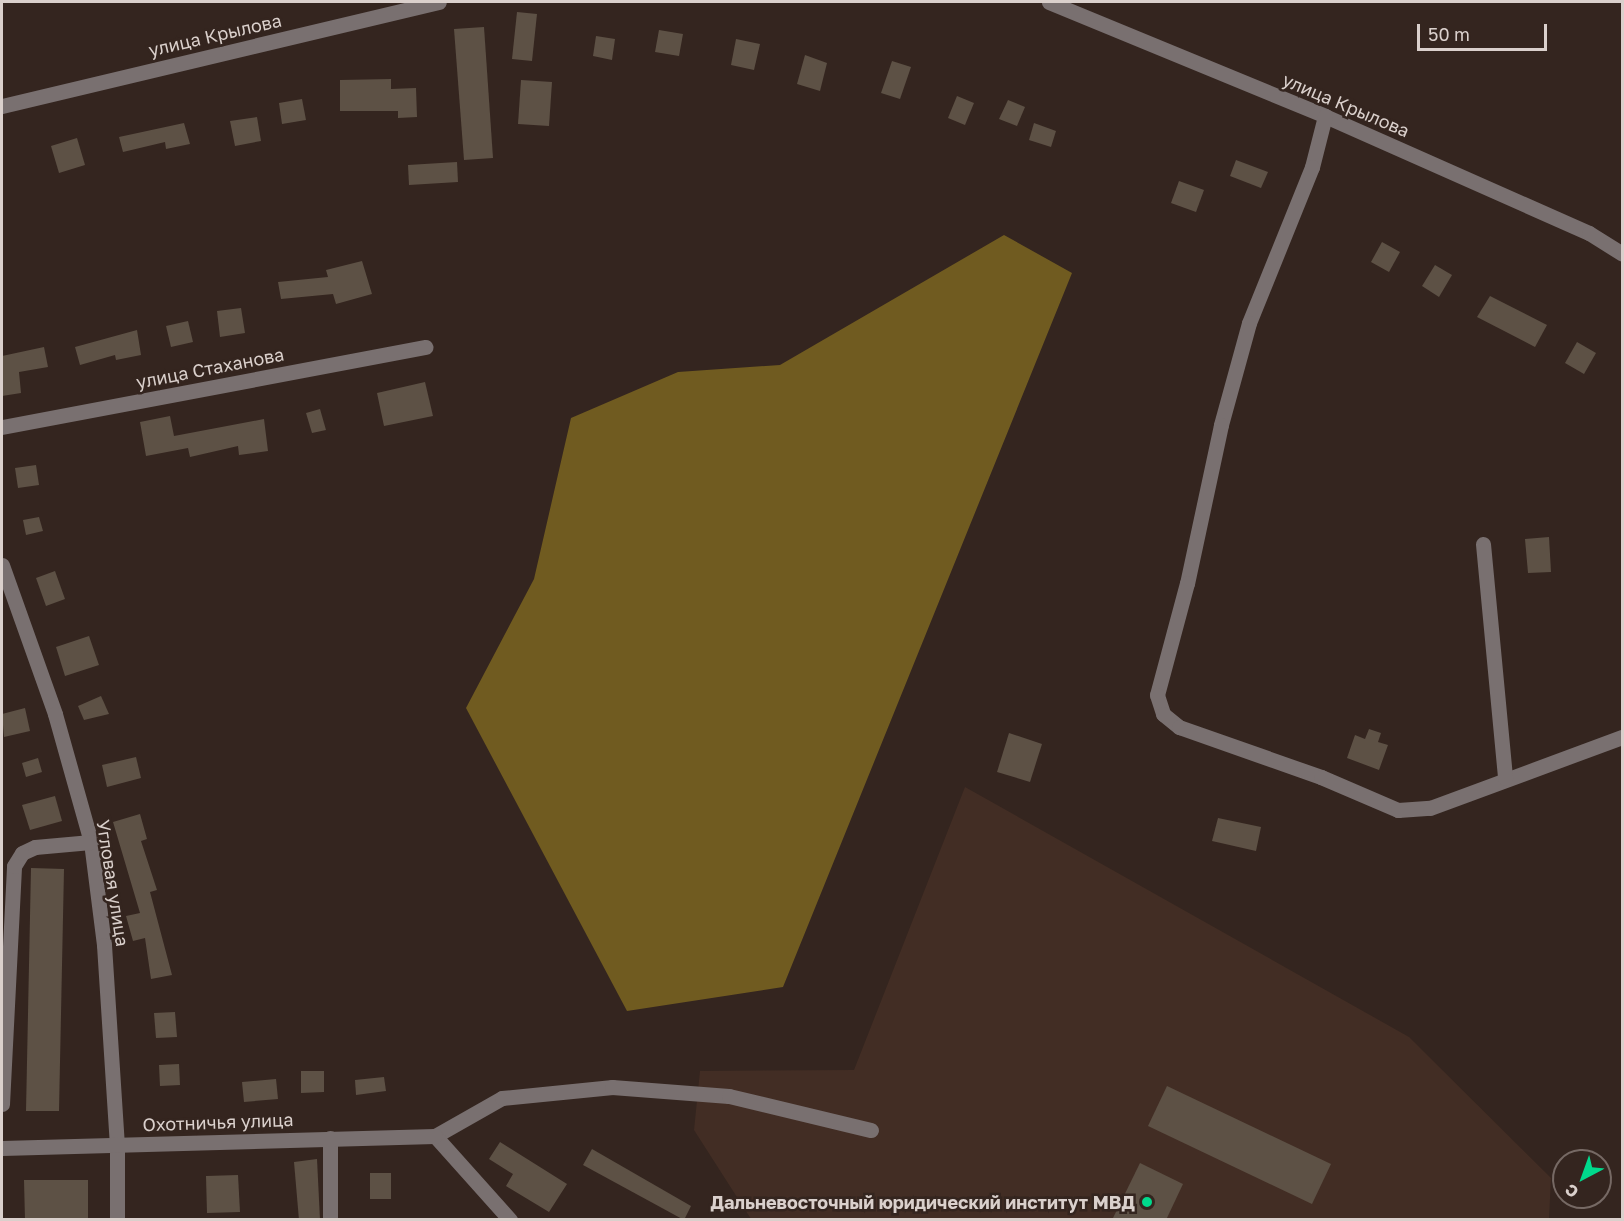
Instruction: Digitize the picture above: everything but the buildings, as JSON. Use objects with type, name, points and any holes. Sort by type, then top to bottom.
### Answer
[{"type":"street","name":"улица Крылова","points":[[2,106],[439,2]]},
{"type":"street","name":"улица Крылова","points":[[1049,2],[1325,116],[1589,233],[1623,254]]},
{"type":"street","points":[[1325,116],[1312,167],[1250,323],[1221,425],[1187,583],[1157,695],[1159,704],[1164,714],[1179,727],[1321,777],[1386,808],[1430,808],[1505,778],[1623,737]]},
{"type":"street","name":"улица Стаханова","points":[[2,427],[426,347]]},
{"type":"street","points":[[1483,544],[1505,778]]},
{"type":"street","name":"Угловая улица","points":[[2,565],[55,714],[91,842],[104,945],[117,1145],[117,1220]]},
{"type":"street","points":[[2,1104],[14,866],[22,853],[35,847],[91,842]]},
{"type":"street","points":[[510,1220],[435,1136],[502,1098],[612,1087],[729,1096],[871,1131]]},
{"type":"street","name":"Охотничья улица","points":[[2,1148],[435,1136]]},
{"type":"street","points":[[330,1138],[330,1220]]},
{"type":"shaded area","points":[[1004,235],[1072,273],[783,987],[627,1011],[466,708],[534,579],[571,418],[678,372],[780,365]]},
{"type":"shaded area","points":[[965,787],[1409,1037],[1551,1178],[1549,1219],[751,1219],[694,1130],[700,1071],[854,1070]]},
{"type":"place","name":"Дальневосточный юридический институт МВД","points":[[1147,1202]]}]
